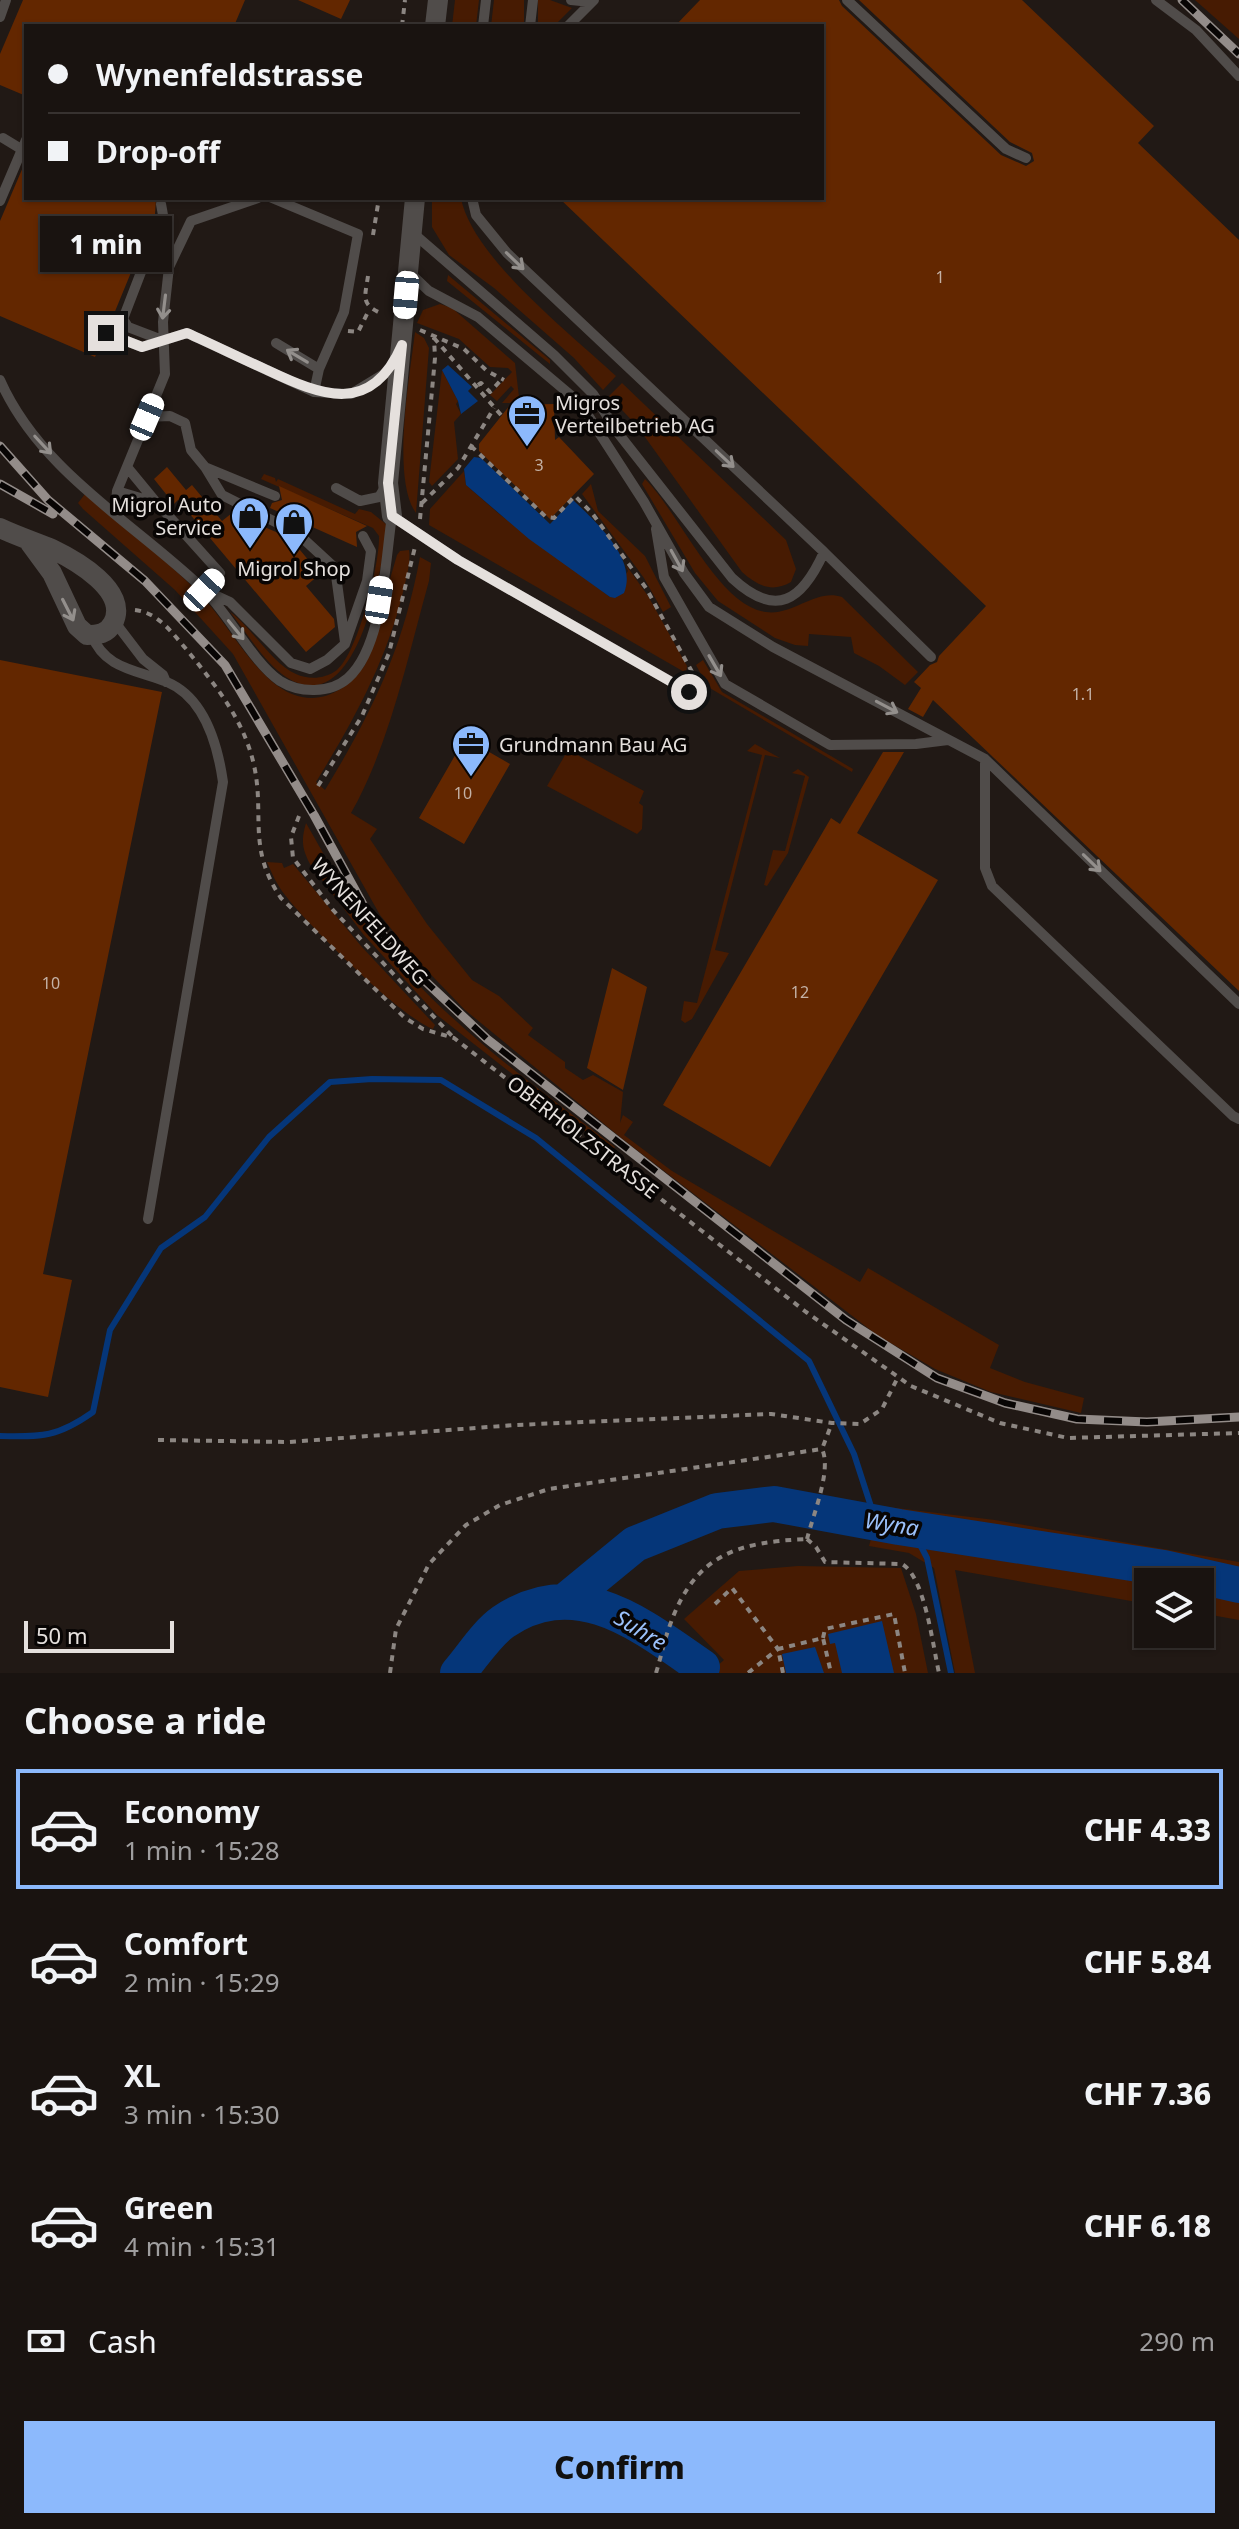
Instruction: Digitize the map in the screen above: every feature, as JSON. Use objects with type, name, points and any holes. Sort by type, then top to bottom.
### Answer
[{"type":"street","points":[[435,24],[438,0]]},
{"type":"street","points":[[392,516],[388,483],[415,200]]},
{"type":"street","points":[[0,528],[50,549],[83,568],[111,594],[116,614],[107,631],[87,635],[77,626],[52,573],[30,543]]},
{"type":"lane","points":[[0,17],[6,0]]},
{"type":"lane","points":[[483,24],[486,0]]},
{"type":"lane","points":[[530,24],[533,0]]},
{"type":"lane","points":[[571,0],[592,1]]},
{"type":"lane","points":[[847,0],[1006,149],[1026,158]]},
{"type":"lane","points":[[1156,0],[1196,30],[1239,76]]},
{"type":"lane","points":[[570,24],[592,1]]},
{"type":"lane","points":[[0,152],[2,135],[24,151]]},
{"type":"lane","points":[[0,201],[24,145]]},
{"type":"lane","points":[[115,514],[117,491],[165,374],[163,322],[169,267],[191,221],[252,200]]},
{"type":"lane","points":[[277,200],[358,234],[344,312],[319,369],[314,392]]},
{"type":"lane","points":[[472,200],[476,215],[507,253],[931,657]]},
{"type":"lane","points":[[161,204],[163,215],[123,319],[128,327],[164,341]]},
{"type":"lane","points":[[411,231],[562,363],[593,394],[641,461],[732,578],[746,591],[764,601],[785,599],[800,591],[812,579],[824,552]]},
{"type":"lane","points":[[408,270],[429,291],[478,317],[580,403],[654,519],[684,573],[709,607],[773,647],[985,759],[1239,1004]]},
{"type":"lane","points":[[106,333],[142,347],[187,333],[314,392],[351,394],[392,369],[402,345]]},
{"type":"lane","points":[[276,343],[319,369]]},
{"type":"lane","points":[[550,376],[562,363]]},
{"type":"lane","points":[[0,380],[34,435],[115,514],[204,590],[278,680],[302,691],[325,688],[347,680],[362,660],[375,628],[392,516],[418,535],[575,629],[694,694]]},
{"type":"lane","points":[[147,417],[170,416],[185,423],[191,450],[222,495],[297,533],[335,568],[345,644]]},
{"type":"lane","points":[[625,473],[641,461]]},
{"type":"lane","points":[[127,467],[220,573],[204,590]]},
{"type":"lane","points":[[205,467],[275,496]]},
{"type":"lane","points":[[336,488],[360,501],[379,497],[388,483]]},
{"type":"lane","points":[[117,491],[157,503]]},
{"type":"lane","points":[[654,519],[664,577],[725,684],[830,745],[916,744],[948,740]]},
{"type":"lane","points":[[204,590],[230,602],[291,663],[310,669],[327,660],[345,644],[367,581],[371,551],[363,536]]},
{"type":"lane","points":[[116,614],[143,659],[163,675],[166,682]]},
{"type":"lane","points":[[92,635],[97,649],[119,666],[166,682],[181,691],[204,721],[217,746],[223,782],[148,1219]]},
{"type":"lane","points":[[985,759],[985,868],[992,886],[1239,1119]]},
{"type":"path","points":[[402,24],[405,0]]},
{"type":"path","points":[[358,332],[370,309],[383,314]]},
{"type":"path","points":[[418,329],[464,349],[487,371],[503,380],[490,392],[481,383],[478,386]]},
{"type":"path","points":[[434,338],[478,386]]},
{"type":"path","points":[[418,535],[434,338]]},
{"type":"path","points":[[478,386],[476,390],[501,415]]},
{"type":"path","points":[[422,503],[458,468],[494,408]]},
{"type":"path","points":[[471,446],[546,517],[554,518],[575,496],[592,513],[646,588],[697,678],[694,694]]},
{"type":"path","name":"OBERHOLZSTRASSE","points":[[116,614],[147,611],[167,627],[241,723],[254,764],[259,854],[267,877],[281,898],[405,1018],[423,1029],[454,1038],[897,1379],[1000,1423],[1068,1438],[1239,1433]]},
{"type":"path","name":"WYNENFELDWEG","points":[[299,816],[291,837],[293,858],[333,910],[454,1038]]},
{"type":"path","points":[[158,1440],[289,1442],[515,1425],[756,1414],[860,1424],[882,1409],[897,1379]]},
{"type":"path","points":[[807,1539],[827,1460],[822,1449],[832,1423]]},
{"type":"path","points":[[390,1673],[396,1629],[429,1564],[466,1525],[500,1505],[549,1489],[822,1449]]},
{"type":"path","points":[[656,1673],[671,1622],[696,1575],[730,1550],[771,1541],[807,1539],[825,1562],[902,1564],[911,1569],[921,1593],[939,1673]]},
{"type":"path","points":[[715,1604],[732,1588],[778,1649],[783,1673]]},
{"type":"path","points":[[831,1673],[823,1638],[825,1629],[894,1614],[905,1673]]},
{"type":"path","points":[[748,1673],[778,1649],[823,1638]]},
{"type":"shaded area","points":[[455,0],[479,0],[476,24],[452,24]]},
{"type":"shaded area","points":[[494,0],[524,0],[524,24],[491,24]]},
{"type":"shaded area","points":[[538,0],[550,0],[572,8],[556,24],[538,24]]},
{"type":"shaded area","points":[[1195,0],[1239,0],[1239,39]]},
{"type":"shaded area","points":[[432,200],[462,200],[469,221],[503,269],[550,317],[616,376],[603,390],[574,358],[494,288],[449,255],[432,227]]},
{"type":"shaded area","points":[[448,275],[550,360],[550,364],[447,281]]},
{"type":"shaded area","points":[[440,304],[452,308],[515,363],[519,397],[514,403],[502,403],[514,389],[511,386],[497,401],[490,395],[512,372],[508,368],[490,367],[459,339],[417,323],[423,310]]},
{"type":"shaded area","points":[[415,332],[424,338],[429,348],[416,513],[409,497],[403,452]]},
{"type":"shaded area","points":[[442,370],[461,414],[454,422],[458,459],[432,486],[429,482]]},
{"type":"shaded area","points":[[622,383],[786,540],[796,569],[791,582],[778,587],[765,586],[742,572],[637,426],[609,396]]},
{"type":"shaded area","points":[[464,471],[466,485],[498,513],[610,597],[628,571],[626,565],[648,596],[687,666],[686,673],[429,525],[430,509]]},
{"type":"shaded area","points":[[264,474],[275,478],[276,482],[278,479],[355,514],[359,509],[371,512],[387,525],[380,573],[362,634],[349,660],[332,679],[311,686],[278,671],[230,612],[287,669],[312,678],[332,673],[345,660],[360,627],[372,586],[379,536],[373,528],[261,479]]},
{"type":"shaded area","points":[[645,479],[716,576],[748,606],[776,612],[823,596],[842,597],[918,672],[905,685],[854,653],[851,637],[809,634],[808,646],[795,645],[775,638],[718,601],[695,573],[642,484]]},
{"type":"shaded area","points":[[591,484],[598,511],[645,556],[671,607],[663,612],[644,578],[582,494]]},
{"type":"shaded area","points":[[85,494],[201,595],[266,677],[279,687],[303,697],[314,698],[333,693],[365,665],[397,555],[400,551],[409,550],[403,592],[378,667],[343,737],[316,782],[325,790],[358,733],[384,678],[405,621],[420,557],[431,563],[429,581],[387,730],[351,813],[377,829],[370,839],[427,924],[472,980],[499,996],[533,1028],[528,1035],[565,1062],[565,1068],[583,1080],[593,1075],[623,1092],[620,1123],[623,1115],[633,1122],[624,1135],[672,1171],[860,1282],[868,1268],[999,1345],[990,1368],[1025,1382],[1084,1398],[1081,1413],[991,1392],[935,1369],[877,1335],[620,1137],[465,1010],[413,956],[380,915],[233,654],[175,590],[83,509],[78,503]]},
{"type":"shaded area","points":[[703,660],[722,692],[853,769],[852,772],[708,687],[696,665]]},
{"type":"shaded area","points":[[755,744],[780,758],[765,755],[715,950],[729,953],[692,1019],[685,1023],[681,1020],[684,1001],[697,1003],[762,755],[747,751]]},
{"type":"shaded area","points":[[568,750],[644,791],[639,803],[643,806],[642,829],[637,834],[547,786]]},
{"type":"shaded area","points":[[798,769],[809,777],[788,853],[767,886],[764,885],[773,850],[785,851],[805,776],[792,773]]},
{"type":"shaded area","points":[[306,823],[363,918],[410,976],[494,1054],[615,1147],[612,1152],[437,1015],[363,934],[310,864],[303,844]]},
{"type":"shaded area","points":[[267,862],[282,863],[284,868],[293,864],[361,946],[435,1025],[433,1029],[399,1007],[333,948],[285,895]]},
{"type":"shaded area","points":[[880,1506],[995,1520],[1239,1562],[1239,1620],[1214,1616],[1214,1568],[1134,1568],[1134,1602],[955,1570],[975,1673],[955,1673],[934,1568],[909,1553],[869,1546]]},
{"type":"shaded area","points":[[798,1566],[901,1568],[916,1614],[928,1673],[709,1673],[724,1660],[684,1619],[739,1571]]},
{"type":"water","points":[[448,365],[472,387],[468,391],[478,401],[461,414],[442,370]]},
{"type":"water","points":[[474,457],[481,458],[550,524],[573,500],[603,530],[620,554],[627,580],[624,593],[610,597],[529,539],[466,485],[464,469]]},
{"type":"water","points":[[882,1621],[894,1673],[842,1673],[835,1643],[830,1644],[828,1634]]},
{"type":"water","points":[[815,1647],[824,1673],[786,1673],[782,1654]]},
{"type":"building","points":[[23,0],[245,0],[235,24],[24,24],[24,95],[0,85],[0,54]]},
{"type":"building","points":[[298,0],[350,0],[341,19]]},
{"type":"building","points":[[700,0],[839,0],[1001,155],[1026,166],[1034,161],[1032,153],[1010,142],[859,0],[1022,0],[1154,126],[1138,143],[1239,240],[1239,991],[933,700],[923,717],[908,709],[921,688],[914,682],[937,662],[939,656],[986,606],[561,200],[824,200],[824,24],[677,24]]},
{"type":"building","points":[[24,165],[24,200],[156,200],[155,214],[109,326],[102,326],[98,331],[102,340],[95,357],[0,316],[0,221]]},
{"type":"building","points":[[554,404],[555,440],[559,437],[594,474],[550,519],[479,451],[479,444],[510,405]]},
{"type":"building","points":[[167,467],[186,490],[192,485],[222,521],[232,513],[290,538],[320,574],[306,586],[334,619],[335,627],[306,652],[178,500],[174,504],[154,479]]},
{"type":"building","points":[[279,486],[367,526],[356,532],[357,547],[270,508],[272,503],[282,500]]},
{"type":"building","points":[[0,660],[162,692],[43,1274],[72,1280],[48,1397],[0,1387]]},
{"type":"building","points":[[465,738],[510,764],[464,844],[419,818]]},
{"type":"building","points":[[883,752],[904,752],[857,833],[938,880],[770,1167],[663,1105],[831,818],[840,824]]},
{"type":"building","points":[[612,968],[647,987],[623,1090],[587,1068]]},
{"type":"waterway","points":[[0,1436],[49,1434],[93,1412],[110,1330],[161,1248],[205,1217],[269,1137],[330,1082],[441,1080],[536,1138],[809,1361],[854,1454],[876,1522]]},
{"type":"waterway","name":"Wyna","points":[[568,1599],[635,1544],[717,1511],[774,1504],[899,1527],[1164,1568],[1239,1585]]},
{"type":"waterway","points":[[912,1529],[927,1558],[951,1673]]},
{"type":"waterway","name":"Suhre","points":[[458,1673],[503,1622],[530,1608],[557,1602],[582,1603],[632,1621],[702,1667]]},
{"type":"railway","points":[[1182,0],[1239,54]]},
{"type":"railway","points":[[0,446],[48,500],[145,581],[225,665],[314,815],[372,921],[410,967],[487,1039],[846,1320],[937,1378],[1005,1403],[1077,1419],[1147,1422],[1239,1417]]},
{"type":"railway","points":[[0,484],[53,514]]},
{"type":"place","name":"Migros Verteilbetrieb AG","points":[[527,448]]},
{"type":"place","name":"Migrol Auto Service","points":[[250,550]]},
{"type":"place","name":"Migrol Shop","points":[[294,556]]},
{"type":"place","name":"Grundmann Bau AG","points":[[471,778]]},
{"type":"route","points":[[106,333],[142,347],[187,333],[314,392],[351,394],[366,388],[392,369],[402,345],[388,483],[392,516],[458,560],[689,692]]}]
